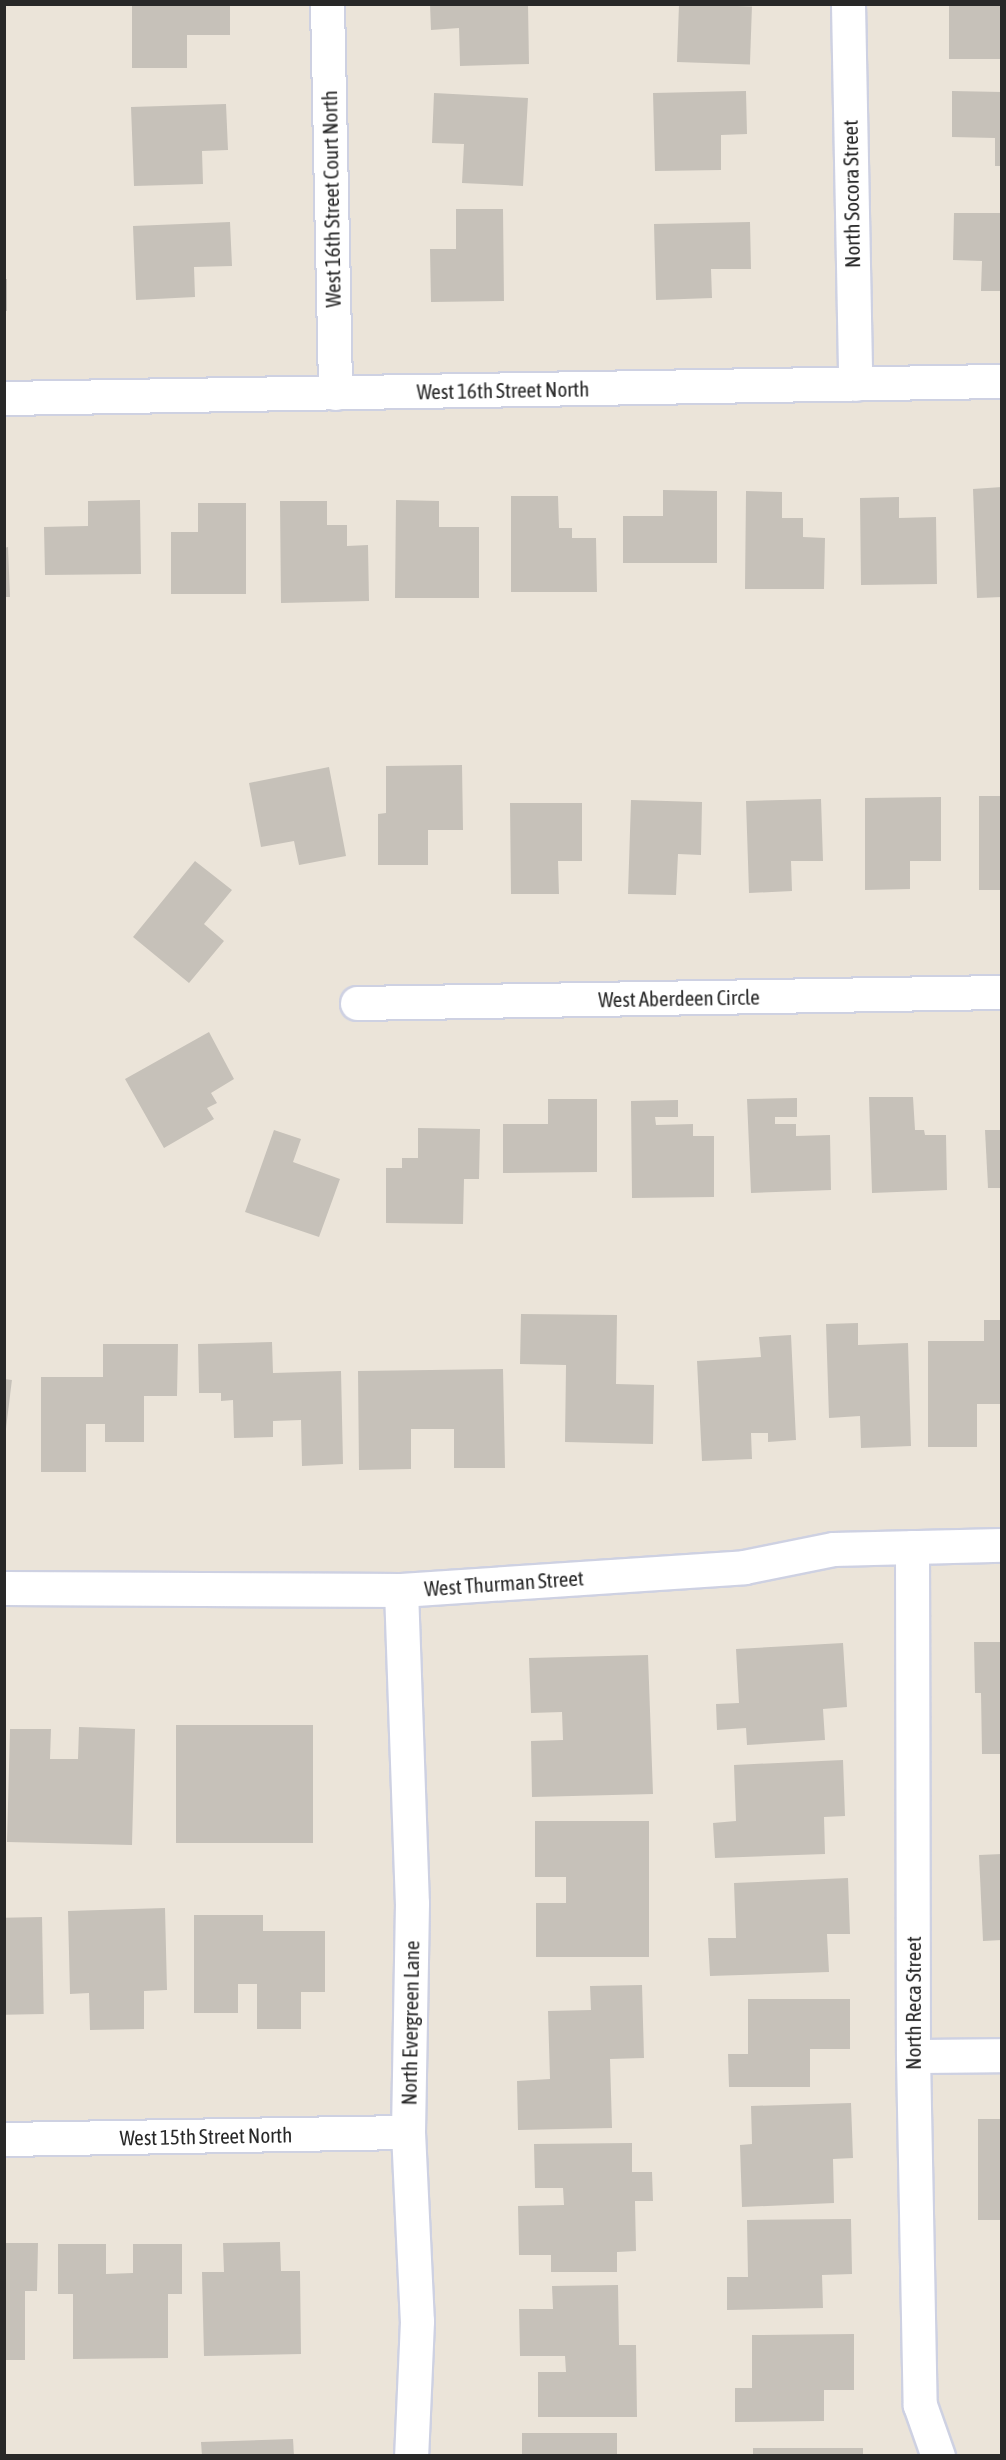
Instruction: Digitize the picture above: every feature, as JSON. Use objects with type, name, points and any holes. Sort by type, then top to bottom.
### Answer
[{"type":"street","name":"West 16th Street Court North","points":[[327,4],[335,393]]},
{"type":"street","name":"North Socora Street","points":[[848,4],[855,384]]},
{"type":"street","name":"West 16th Street North","points":[[4,399],[1002,381]]},
{"type":"street","name":"West Aberdeen Circle","points":[[357,1004],[1002,992]]},
{"type":"street","name":"West Thurman Street","points":[[4,1588],[401,1590],[744,1567],[833,1549],[1002,1545]]},
{"type":"street","name":"North Reca Street","points":[[912,1546],[914,2056],[920,2405],[930,2442],[938,2456]]},
{"type":"street","name":"North Evergreen Lane","points":[[401,1590],[412,1903],[408,2132],[417,2321],[411,2456]]},
{"type":"street","points":[[914,2056],[1002,2055]]},
{"type":"street","name":"West 15th Street North","points":[[4,2139],[408,2132]]},
{"type":"building","points":[[132,4],[230,4],[230,35],[187,35],[187,68],[132,68]]},
{"type":"building","points":[[430,4],[528,4],[529,64],[460,66],[459,28],[431,30]]},
{"type":"building","points":[[679,4],[752,7],[750,65],[677,62]]},
{"type":"building","points":[[949,4],[1002,4],[1002,59],[949,59]]},
{"type":"building","points":[[746,91],[747,134],[721,135],[721,170],[655,171],[653,93]]},
{"type":"building","points":[[952,91],[1002,92],[1002,166],[995,166],[995,138],[952,137]]},
{"type":"building","points":[[434,93],[528,98],[523,186],[462,183],[464,144],[432,143]]},
{"type":"building","points":[[226,104],[228,150],[202,151],[203,184],[134,186],[131,107]]},
{"type":"building","points":[[456,209],[503,209],[504,301],[431,302],[430,249],[456,249]]},
{"type":"building","points":[[954,213],[1002,213],[1002,291],[981,291],[982,261],[953,260]]},
{"type":"building","points":[[230,222],[232,266],[194,267],[195,297],[136,300],[133,226]]},
{"type":"building","points":[[750,222],[751,269],[711,269],[712,298],[656,300],[654,224]]},
{"type":"building","points":[[4,279],[7,279],[7,311],[4,311]]},
{"type":"building","points":[[1002,487],[1002,597],[977,598],[973,489]]},
{"type":"building","points":[[663,490],[717,491],[717,563],[623,563],[623,516],[663,516]]},
{"type":"building","points":[[746,491],[782,492],[782,518],[803,518],[803,537],[825,538],[824,589],[745,589]]},
{"type":"building","points":[[511,496],[558,496],[559,528],[572,528],[572,538],[596,538],[597,592],[511,592]]},
{"type":"building","points":[[899,497],[899,518],[936,517],[937,584],[861,585],[860,498]]},
{"type":"building","points":[[140,500],[141,574],[45,575],[44,527],[88,526],[88,501]]},
{"type":"building","points":[[396,500],[439,501],[439,527],[479,527],[479,598],[395,598]]},
{"type":"building","points":[[280,501],[327,501],[327,525],[347,525],[347,546],[368,545],[369,601],[281,603]]},
{"type":"building","points":[[198,503],[246,503],[246,594],[171,594],[171,532],[198,532]]},
{"type":"building","points":[[8,547],[10,597],[4,597],[4,548]]},
{"type":"building","points":[[462,765],[463,830],[428,830],[428,865],[378,865],[378,814],[386,813],[386,766]]},
{"type":"building","points":[[329,767],[346,856],[299,865],[294,841],[261,847],[249,783]]},
{"type":"building","points":[[979,796],[1002,796],[1002,890],[979,890]]},
{"type":"building","points":[[941,797],[941,861],[910,861],[910,889],[865,890],[865,798]]},
{"type":"building","points":[[821,799],[823,861],[791,861],[792,891],[749,893],[746,801]]},
{"type":"building","points":[[631,800],[702,802],[701,855],[678,854],[676,895],[628,894]]},
{"type":"building","points":[[510,803],[582,803],[582,861],[558,861],[559,894],[511,894]]},
{"type":"building","points":[[195,861],[232,890],[204,924],[224,941],[189,983],[133,937]]},
{"type":"building","points":[[209,1032],[234,1079],[211,1093],[217,1103],[207,1108],[214,1119],[164,1148],[125,1079]]},
{"type":"building","points":[[869,1097],[913,1097],[915,1130],[924,1130],[925,1135],[946,1135],[947,1190],[872,1193]]},
{"type":"building","points":[[797,1098],[797,1117],[775,1117],[775,1124],[796,1124],[796,1136],[830,1135],[831,1190],[751,1193],[747,1099]]},
{"type":"building","points":[[548,1099],[597,1099],[597,1172],[503,1173],[503,1124],[548,1124]]},
{"type":"building","points":[[678,1100],[678,1117],[655,1117],[656,1125],[693,1124],[693,1136],[714,1136],[714,1197],[632,1198],[631,1101]]},
{"type":"building","points":[[418,1128],[480,1129],[479,1179],[464,1179],[463,1224],[386,1223],[386,1168],[402,1168],[402,1158],[418,1158]]},
{"type":"building","points":[[274,1130],[301,1139],[293,1162],[340,1179],[319,1237],[245,1212]]},
{"type":"building","points":[[985,1130],[1002,1130],[1002,1188],[988,1188]]},
{"type":"building","points":[[521,1314],[617,1315],[616,1384],[654,1385],[653,1444],[565,1442],[566,1365],[520,1364]]},
{"type":"building","points":[[984,1320],[1002,1320],[1002,1404],[977,1404],[977,1447],[928,1447],[928,1341],[984,1341]]},
{"type":"building","points":[[858,1323],[858,1345],[908,1343],[911,1446],[861,1448],[860,1416],[829,1418],[826,1324]]},
{"type":"building","points":[[791,1335],[796,1440],[768,1442],[768,1433],[751,1433],[752,1459],[702,1461],[697,1361],[761,1357],[759,1337]]},
{"type":"building","points":[[272,1342],[273,1373],[341,1371],[343,1464],[302,1466],[301,1420],[273,1421],[273,1437],[234,1438],[233,1400],[221,1401],[221,1393],[199,1393],[198,1344]]},
{"type":"building","points":[[103,1344],[178,1344],[177,1396],[144,1396],[144,1442],[105,1442],[105,1424],[86,1424],[86,1472],[41,1472],[41,1377],[103,1377]]},
{"type":"building","points":[[503,1369],[505,1468],[454,1468],[454,1429],[411,1429],[411,1469],[359,1470],[358,1371]]},
{"type":"building","points":[[4,1379],[12,1380],[4,1445]]},
{"type":"building","points":[[974,1642],[1002,1642],[1002,1754],[982,1754],[981,1693],[975,1693]]},
{"type":"building","points":[[843,1643],[847,1707],[823,1709],[825,1740],[747,1745],[746,1728],[717,1730],[716,1704],[739,1703],[736,1649]]},
{"type":"building","points":[[648,1655],[653,1794],[532,1797],[531,1741],[563,1740],[562,1712],[531,1713],[529,1658]]},
{"type":"building","points":[[176,1725],[313,1725],[313,1843],[176,1843]]},
{"type":"building","points":[[79,1727],[135,1729],[132,1845],[7,1842],[10,1729],[51,1729],[50,1759],[78,1759]]},
{"type":"building","points":[[843,1760],[845,1816],[824,1817],[825,1854],[715,1858],[713,1823],[736,1821],[734,1765]]},
{"type":"building","points":[[535,1821],[649,1821],[649,1957],[536,1957],[536,1903],[566,1903],[566,1877],[535,1877]]},
{"type":"building","points":[[1002,1854],[1002,1940],[983,1941],[979,1855]]},
{"type":"building","points":[[848,1878],[850,1934],[827,1934],[829,1972],[710,1976],[708,1938],[736,1938],[734,1883]]},
{"type":"building","points":[[165,1908],[167,1990],[144,1991],[144,2029],[90,2030],[89,1993],[70,1994],[68,1911]]},
{"type":"building","points":[[194,1915],[263,1915],[263,1931],[325,1931],[325,1992],[301,1992],[301,2029],[257,2029],[257,1984],[238,1984],[238,2013],[194,2013]]},
{"type":"building","points":[[42,1917],[44,2014],[6,2015],[4,1918]]},
{"type":"building","points":[[642,1985],[644,2058],[610,2059],[612,2128],[518,2130],[517,2081],[550,2079],[548,2011],[591,2010],[590,1986]]},
{"type":"building","points":[[748,1999],[850,1999],[850,2049],[810,2049],[810,2087],[729,2087],[728,2054],[748,2054]]},
{"type":"building","points":[[851,2103],[853,2158],[833,2159],[834,2203],[742,2207],[740,2145],[752,2144],[751,2106]]},
{"type":"building","points":[[978,2119],[1002,2119],[1002,2220],[978,2220]]},
{"type":"building","points":[[632,2143],[632,2172],[652,2172],[653,2201],[635,2201],[636,2251],[617,2252],[617,2272],[551,2272],[551,2255],[519,2255],[518,2206],[564,2205],[563,2188],[535,2188],[534,2144]]},
{"type":"building","points":[[851,2219],[852,2274],[822,2275],[823,2308],[727,2310],[727,2277],[748,2277],[747,2220]]},
{"type":"building","points":[[280,2242],[281,2271],[300,2271],[301,2354],[204,2356],[202,2272],[224,2272],[223,2243]]},
{"type":"building","points":[[4,2243],[38,2243],[37,2291],[25,2291],[25,2360],[4,2360]]},
{"type":"building","points":[[58,2244],[106,2244],[106,2274],[133,2273],[133,2244],[182,2244],[182,2294],[168,2294],[168,2358],[73,2359],[73,2294],[58,2294]]},
{"type":"building","points":[[618,2285],[619,2345],[636,2345],[637,2417],[538,2417],[538,2372],[566,2372],[565,2356],[520,2356],[519,2309],[553,2309],[552,2286]]},
{"type":"building","points":[[854,2334],[854,2390],[824,2390],[824,2421],[735,2422],[735,2388],[752,2388],[752,2335]]},
{"type":"building","points":[[522,2433],[617,2433],[617,2456],[522,2456]]},
{"type":"building","points":[[293,2439],[294,2456],[202,2456],[201,2442]]},
{"type":"building","points":[[753,2448],[863,2448],[863,2456],[753,2456]]}]
